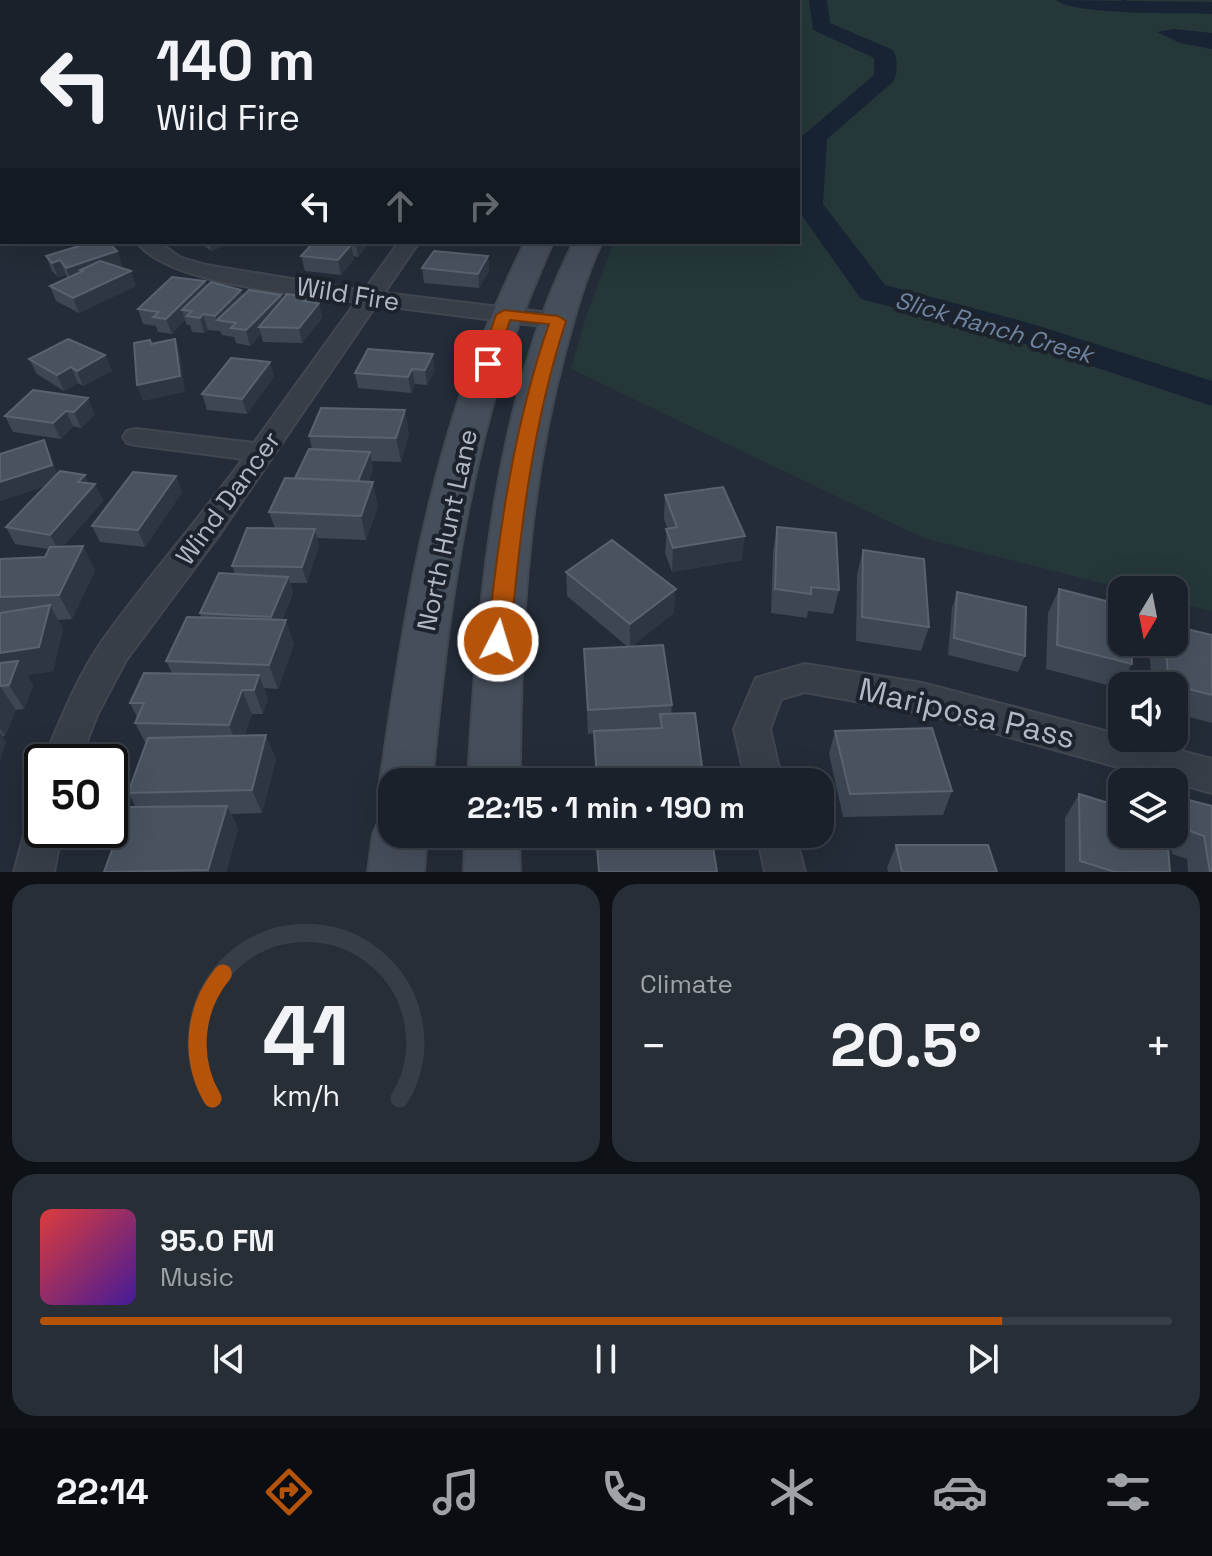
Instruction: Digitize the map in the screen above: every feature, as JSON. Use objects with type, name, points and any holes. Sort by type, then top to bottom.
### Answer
[{"type":"main road","name":"North Hunt Lane","points":[[408,768],[425,624],[464,439],[504,315],[538,244]]},
{"type":"main road","points":[[494,768],[496,666],[512,512],[538,381],[587,244]]},
{"type":"main road","points":[[396,872],[399,848]]},
{"type":"main road","points":[[492,848],[492,872]]},
{"type":"street","name":"Wild Fire","points":[[149,244],[174,262],[203,271],[368,298],[558,321]]},
{"type":"street","name":"Wind Dancer","points":[[68,744],[81,712],[114,651],[262,453],[408,244]]},
{"type":"street","points":[[136,437],[262,453]]},
{"type":"street","name":"Mariposa Pass","points":[[761,768],[752,729],[768,688],[805,678],[922,698],[1212,776]]},
{"type":"street","points":[[34,872],[39,848]]},
{"type":"street","points":[[779,848],[785,872]]},
{"type":"shaded area","points":[[800,0],[1212,0],[1212,611],[1188,605],[1188,576],[1108,576],[1108,585],[923,538],[571,369],[586,316],[613,244],[800,244]]},
{"type":"water","points":[[1174,29],[1212,33],[1212,49],[1180,43],[1157,32]]},
{"type":"building","points":[[85,244],[110,244],[117,251],[66,268],[60,260],[52,263],[46,256]]},
{"type":"building","points":[[312,244],[351,245],[338,260],[301,256]]},
{"type":"building","points":[[434,251],[488,256],[478,274],[422,268]]},
{"type":"building","points":[[100,261],[131,271],[73,298],[50,286],[83,271],[80,270]]},
{"type":"building","points":[[172,277],[205,281],[166,319],[153,317],[159,312],[138,309]]},
{"type":"building","points":[[211,282],[241,290],[215,316],[187,316],[192,311],[182,310]]},
{"type":"building","points":[[249,290],[281,295],[246,330],[231,328],[236,323],[217,320]]},
{"type":"building","points":[[287,294],[308,297],[304,301],[319,303],[299,328],[259,327]]},
{"type":"building","points":[[68,339],[105,355],[77,371],[71,367],[57,375],[29,359]]},
{"type":"building","points":[[175,339],[180,376],[137,385],[134,343],[150,340],[151,344]]},
{"type":"building","points":[[368,349],[433,354],[425,370],[412,369],[408,377],[355,373]]},
{"type":"building","points":[[231,358],[270,362],[242,399],[202,394]]},
{"type":"building","points":[[33,390],[88,398],[74,412],[66,411],[53,423],[5,416]]},
{"type":"building","points":[[321,408],[405,410],[396,438],[309,436]]},
{"type":"building","points":[[44,440],[52,465],[0,482],[0,454]]},
{"type":"building","points":[[309,449],[370,452],[358,481],[295,478]]},
{"type":"building","points":[[60,471],[85,475],[78,482],[95,484],[50,535],[6,527]]},
{"type":"building","points":[[133,472],[176,476],[138,530],[92,526]]},
{"type":"building","points":[[285,478],[373,482],[361,516],[269,512]]},
{"type":"building","points":[[723,487],[745,536],[673,548],[666,529],[677,527],[665,495]]},
{"type":"building","points":[[777,527],[836,533],[839,590],[811,587],[811,594],[775,589]]},
{"type":"building","points":[[247,528],[315,529],[302,567],[232,566]]},
{"type":"building","points":[[612,540],[676,589],[630,624],[566,572]]},
{"type":"building","points":[[83,546],[59,595],[0,597],[0,559],[45,557],[50,547]]},
{"type":"building","points":[[863,550],[924,559],[929,627],[862,617]]},
{"type":"building","points":[[219,573],[288,577],[271,617],[200,613]]},
{"type":"building","points":[[1059,589],[1108,601],[1108,656],[1132,656],[1132,664],[1057,645]]},
{"type":"building","points":[[957,592],[1026,607],[1025,656],[954,638]]},
{"type":"building","points":[[50,605],[39,647],[0,653],[0,613]]},
{"type":"building","points":[[187,617],[286,620],[269,665],[166,661]]},
{"type":"building","points":[[1188,629],[1212,635],[1212,695],[1188,689],[1188,672],[1168,672],[1166,656],[1188,656]]},
{"type":"building","points":[[663,645],[672,705],[588,710],[584,649]]},
{"type":"building","points":[[18,661],[9,685],[0,686],[0,663]]},
{"type":"building","points":[[144,673],[259,675],[254,690],[242,690],[229,725],[135,723],[144,703],[130,703]]},
{"type":"building","points":[[695,713],[702,768],[596,768],[594,731],[662,728],[660,714]]},
{"type":"building","points":[[932,728],[952,791],[850,794],[835,731]]},
{"type":"building","points":[[266,735],[252,790],[128,793],[148,738]]},
{"type":"building","points":[[1079,794],[1108,803],[1108,848],[1168,848],[1170,872],[1115,872],[1080,861]]},
{"type":"building","points":[[1188,800],[1212,806],[1212,872],[1204,836],[1190,831]]},
{"type":"building","points":[[227,806],[208,870],[104,872],[113,848],[128,848],[128,807]]},
{"type":"building","points":[[896,845],[988,845],[997,872],[902,872]]},
{"type":"building","points":[[597,848],[713,848],[717,872],[599,872]]},
{"type":"waterway","name":"Slick Ranch Creek","points":[[818,0],[820,26],[885,55],[885,77],[814,137],[809,205],[873,292],[1017,330],[1212,394]]},
{"type":"waterway","points":[[1065,0],[1121,6],[1212,8]]},
{"type":"waterway","points":[[1121,6],[1125,0]]},
{"type":"route","points":[[488,364],[504,315],[558,321],[538,381],[512,512],[498,641]]}]
